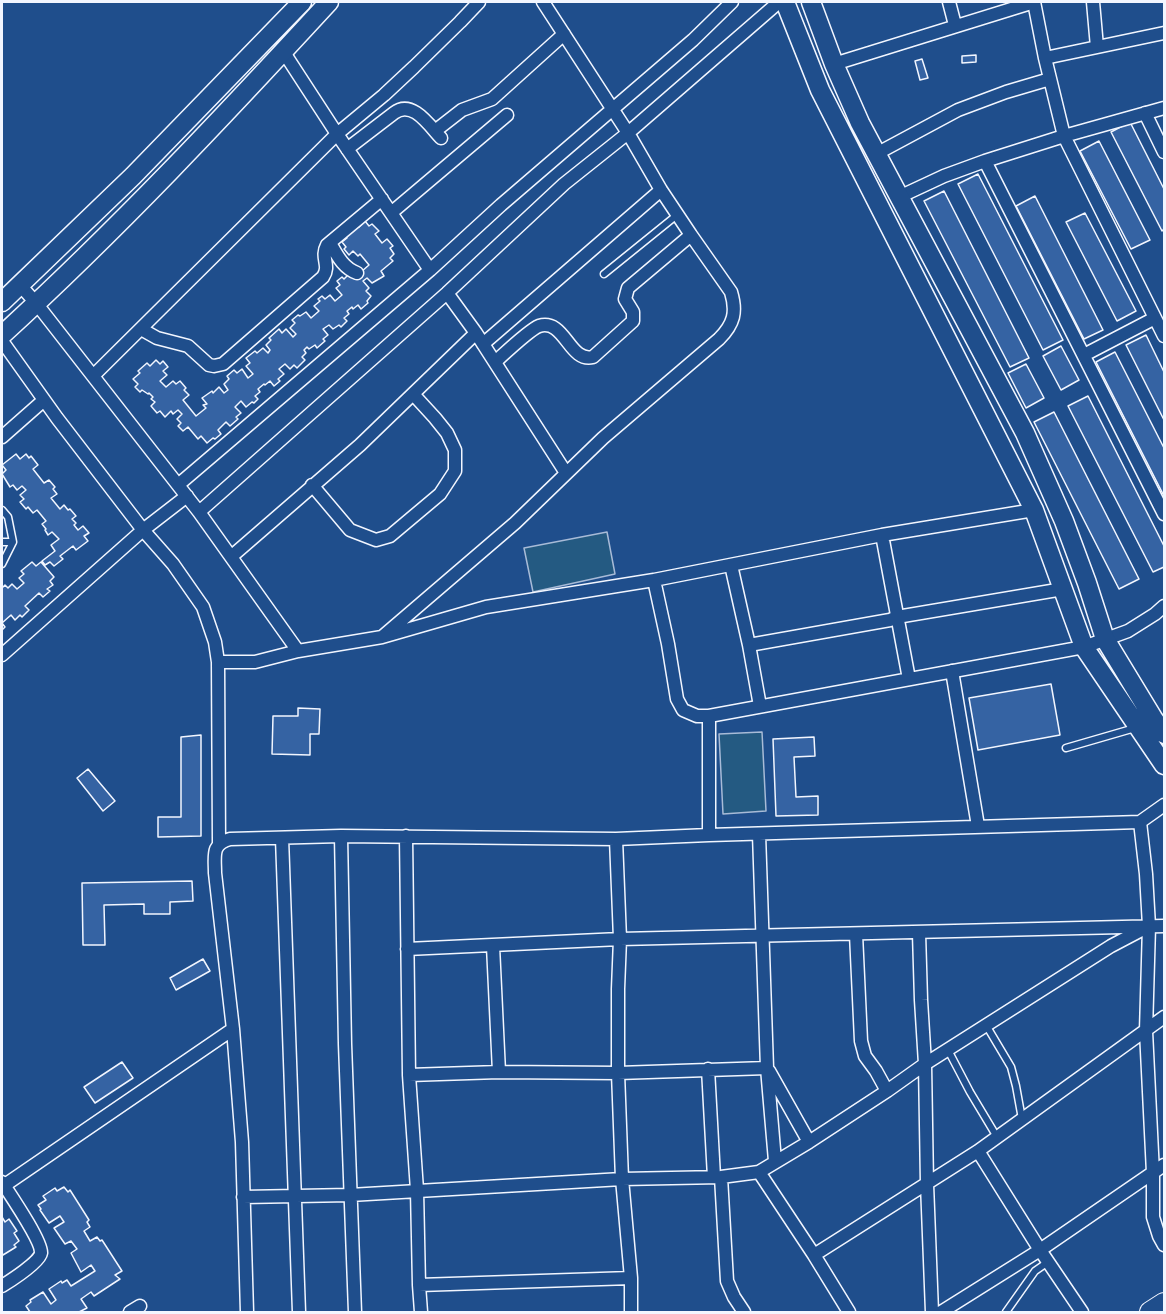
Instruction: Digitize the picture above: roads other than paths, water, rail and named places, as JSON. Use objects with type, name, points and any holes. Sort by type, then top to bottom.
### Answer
[{"type":"main road","points":[[2,302],[142,167],[302,2]]},
{"type":"main road","points":[[2,335],[148,194],[329,2]]},
{"type":"main road","points":[[786,2],[820,90],[1034,510],[1084,647],[1152,718],[1164,765]]},
{"type":"main road","points":[[811,2],[834,64],[876,154],[1038,460],[1064,521],[1105,639],[1164,734]]},
{"type":"main road","points":[[1150,1312],[1164,1303]]},
{"type":"street","points":[[93,376],[337,134],[384,95],[479,2]]},
{"type":"street","points":[[382,637],[515,523],[603,438],[719,339],[732,322],[734,302],[731,292],[678,215],[613,109],[543,2]]},
{"type":"street","points":[[178,485],[430,270],[501,205],[693,40],[732,2]]},
{"type":"street","points":[[199,512],[447,293],[564,184],[628,133],[779,2]]},
{"type":"street","points":[[950,2],[955,25]]},
{"type":"street","points":[[834,64],[1034,2],[1064,136],[1164,336]]},
{"type":"street","points":[[1093,2],[1097,46]]},
{"type":"street","points":[[1045,58],[1164,33]]},
{"type":"street","points":[[347,149],[402,108],[415,111],[438,134],[462,110],[492,99],[564,34]]},
{"type":"street","points":[[283,51],[430,270]]},
{"type":"street","points":[[876,154],[958,110],[1050,79]]},
{"type":"street","points":[[899,197],[944,176],[985,161],[1164,108]]},
{"type":"street","points":[[1145,113],[1164,152]]},
{"type":"street","points":[[391,213],[507,115]]},
{"type":"street","points":[[985,161],[1164,514]]},
{"type":"street","points":[[232,556],[360,445],[413,394],[662,190]]},
{"type":"street","points":[[141,329],[165,341],[188,345],[209,365],[223,364],[324,277],[327,267],[324,253],[330,243],[382,199]]},
{"type":"street","points":[[495,362],[534,329],[542,326],[556,329],[580,356],[593,357],[633,321],[633,312],[625,299],[628,288],[691,235]]},
{"type":"street","points":[[330,243],[345,266],[357,273]]},
{"type":"street","points":[[20,285],[187,496],[298,651]]},
{"type":"street","points":[[447,293],[480,338],[566,473]]},
{"type":"street","points":[[1084,355],[1155,318]]},
{"type":"street","points":[[2,341],[143,531],[173,564],[203,607],[215,642],[218,662],[219,843],[215,857],[215,873],[233,1029],[242,1142],[247,1312]]},
{"type":"street","points":[[312,485],[350,530],[376,540],[390,536],[440,494],[454,471],[455,450],[441,425],[413,394]]},
{"type":"street","points":[[2,436],[44,400]]},
{"type":"street","points":[[2,655],[143,531],[187,496]]},
{"type":"street","points":[[218,662],[255,662],[298,651],[382,637],[486,607],[654,580],[882,535],[1034,510]]},
{"type":"street","points":[[882,535],[909,679]]},
{"type":"street","points":[[731,565],[760,706]]},
{"type":"street","points":[[654,580],[677,699],[683,710],[696,716],[709,716],[1084,647],[1128,631],[1164,606]]},
{"type":"street","points":[[749,645],[890,620],[897,616],[1062,589]]},
{"type":"street","points":[[952,671],[978,826]]},
{"type":"street","points":[[709,716],[709,835]]},
{"type":"street","points":[[219,843],[230,839],[341,836],[615,839],[1140,822],[1164,805]]},
{"type":"street","points":[[1140,822],[1149,926],[1146,1031],[1153,1217],[1164,1245]]},
{"type":"street","points":[[759,834],[767,1068],[775,1161]]},
{"type":"street","points":[[341,836],[345,1044],[356,1312]]},
{"type":"street","points":[[406,836],[409,1075],[417,1190],[418,1285],[421,1312]]},
{"type":"street","points":[[282,838],[299,1312]]},
{"type":"street","points":[[615,839],[620,939],[618,1073],[622,1179],[631,1278],[631,1312]]},
{"type":"street","points":[[243,1197],[350,1195],[622,1179],[718,1177],[759,1172],[809,1142],[925,1064],[1110,946],[1149,926]]},
{"type":"street","points":[[407,950],[620,939],[1164,926]]},
{"type":"street","points":[[919,933],[932,1312]]},
{"type":"street","points":[[856,934],[861,1041],[865,1056],[887,1091]]},
{"type":"street","points":[[493,946],[499,1072]]},
{"type":"street","points":[[814,1255],[978,1151],[1164,1017]]},
{"type":"street","points":[[2,1286],[29,1267],[41,1251],[35,1236],[2,1185],[233,1029]]},
{"type":"street","points":[[409,1075],[499,1072],[618,1073],[767,1068]]},
{"type":"street","points":[[767,1068],[809,1142]]},
{"type":"street","points":[[708,1069],[727,1281],[744,1312]]},
{"type":"street","points":[[978,1151],[1082,1312]]},
{"type":"street","points":[[941,1312],[1040,1250],[1164,1165]]},
{"type":"street","points":[[759,1172],[849,1312]]},
{"type":"street","points":[[418,1285],[631,1278]]},
{"type":"lane","points":[[604,274],[678,215]]},
{"type":"lane","points":[[2,510],[8,517],[13,542],[2,564]]},
{"type":"lane","points":[[2,542],[13,542]]},
{"type":"lane","points":[[1066,748],[1152,718]]},
{"type":"lane","points":[[986,1025],[1011,1067],[1022,1120]]},
{"type":"lane","points":[[948,1050],[997,1137]]},
{"type":"lane","points":[[1006,1312],[1035,1271],[1048,1262]]}]
